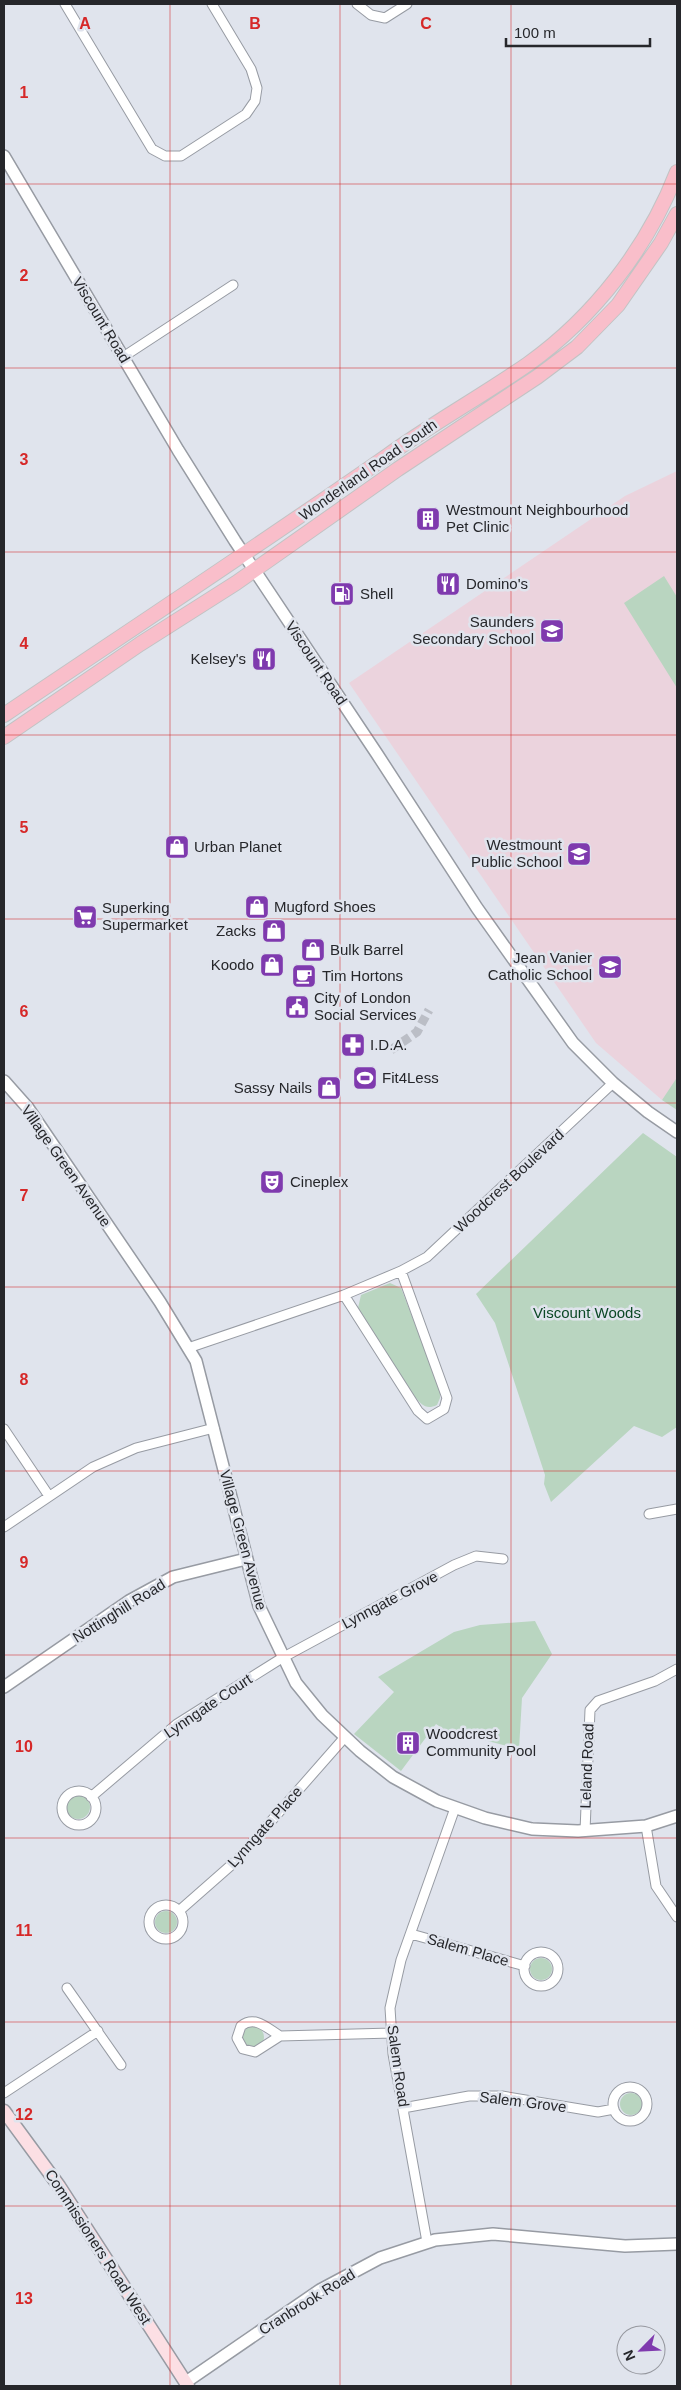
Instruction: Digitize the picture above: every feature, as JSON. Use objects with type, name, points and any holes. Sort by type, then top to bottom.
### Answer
[{"type":"main road","name":"Wonderland Road South","points":[[4,715],[245,555],[422,432],[528,364],[565,334],[604,294],[646,234],[669,192],[677,172]]},
{"type":"main road","name":"Wonderland Road South","points":[[4,737],[140,644],[255,570],[431,446],[537,377],[576,347],[618,306],[661,244],[677,214]]},
{"type":"main road","name":"Commissioners Road West","points":[[4,2111],[59,2186],[185,2385]]},
{"type":"street","points":[[65,4],[152,149],[165,156],[181,156],[246,114],[255,101],[257,88],[251,69],[212,4]]},
{"type":"street","points":[[357,4],[371,15],[385,18],[407,4]]},
{"type":"street","name":"Viscount Road","points":[[4,156],[178,450],[477,908],[530,985],[573,1043],[613,1083],[648,1112],[677,1132]]},
{"type":"street","points":[[123,357],[233,285]]},
{"type":"street","name":"Village Green Avenue","points":[[4,1081],[28,1108],[160,1302],[196,1361],[259,1606],[282,1658],[301,1690],[322,1716],[393,1777],[437,1801],[485,1818],[532,1829],[585,1831],[646,1826],[677,1816]]},
{"type":"street","name":"Woodcrest Boulevard","points":[[188,1348],[344,1295],[427,1257],[613,1083]]},
{"type":"street","points":[[344,1295],[418,1410],[427,1419],[444,1409],[447,1398],[400,1271]]},
{"type":"street","points":[[4,1527],[93,1466],[136,1448],[214,1428]]},
{"type":"street","points":[[4,1429],[49,1496]]},
{"type":"street","points":[[649,1514],[677,1509]]},
{"type":"street","name":"Lynngate Grove","points":[[282,1658],[454,1565],[476,1556],[503,1560]]},
{"type":"street","name":"Nottinghill Road","points":[[4,1687],[129,1601],[173,1577],[246,1558]]},
{"type":"street","name":"Lynngate Court","points":[[91,1797],[177,1724],[282,1658]]},
{"type":"street","name":"Leland Road","points":[[585,1831],[590,1710],[598,1701],[655,1681],[677,1669]]},
{"type":"street","name":"Lynngate Place","points":[[179,1911],[237,1860],[345,1737]]},
{"type":"street","name":"Salem Road","points":[[427,2242],[393,2054],[390,2008],[401,1960],[455,1808]]},
{"type":"street","points":[[646,1826],[656,1886],[677,1917]]},
{"type":"street","name":"Salem Place","points":[[410,1934],[525,1966]]},
{"type":"street","points":[[66,1988],[121,2064]]},
{"type":"street","points":[[280,2036],[259,2022],[252,2021],[241,2026],[237,2038],[243,2049],[255,2052],[280,2036],[392,2033]]},
{"type":"street","points":[[4,2093],[98,2031]]},
{"type":"street","name":"Salem Grove","points":[[403,2108],[469,2096],[502,2096],[598,2112],[614,2110]]},
{"type":"street","name":"Cranbrook Road","points":[[185,2385],[320,2290],[380,2258],[427,2242],[493,2234],[625,2246],[677,2244]]},
{"type":"shaded area","name":"Saunders Secondary School","points":[[677,471],[677,1080],[662,1100],[596,1043],[349,683],[625,496]]},
{"type":"green space","points":[[664,576],[677,597],[677,688],[624,603]]},
{"type":"green space","points":[[677,1080],[677,1110],[662,1100]]},
{"type":"green space","name":"Viscount Woods","points":[[643,1133],[677,1157],[677,1427],[662,1437],[634,1426],[551,1502],[544,1484],[545,1475],[495,1323],[476,1294]]},
{"type":"green space","points":[[390,1283],[401,1288],[440,1389],[440,1398],[437,1405],[424,1406],[415,1397],[358,1308],[361,1295]]},
{"type":"green space","points":[[535,1621],[552,1654],[522,1698],[519,1749],[445,1730],[436,1724],[401,1771],[354,1734],[394,1692],[378,1677],[454,1632],[480,1625]]},
{"type":"green space","points":[[78,1795],[86,1799],[90,1807],[86,1815],[78,1819],[70,1815],[66,1807],[70,1799]]},
{"type":"green space","points":[[162,1911],[170,1911],[177,1918],[177,1926],[170,1933],[162,1933],[155,1926],[155,1918]]},
{"type":"green space","points":[[541,1958],[549,1961],[552,1969],[549,1977],[541,1980],[533,1977],[530,1969],[533,1961]]},
{"type":"green space","points":[[253,2026],[261,2029],[264,2037],[261,2045],[253,2048],[245,2045],[242,2037],[245,2029]]},
{"type":"green space","points":[[631,2093],[639,2096],[642,2104],[639,2112],[631,2115],[623,2112],[620,2104],[623,2096]]},
{"type":"tunnel","points":[[391,1050],[417,1032],[429,1010]]},
{"type":"place","name":"Westmount Neighbourhood Pet Clinic","points":[[428,519]]},
{"type":"place","name":"Domino's","points":[[448,584]]},
{"type":"place","name":"Shell","points":[[342,594]]},
{"type":"place","name":"Saunders Secondary School","points":[[552,631]]},
{"type":"place","name":"Kelsey's","points":[[264,659]]},
{"type":"place","name":"Urban Planet","points":[[177,847]]},
{"type":"place","name":"Westmount Public School","points":[[579,854]]},
{"type":"place","name":"Mugford Shoes","points":[[257,907]]},
{"type":"place","name":"Superking Supermarket","points":[[85,917]]},
{"type":"place","name":"Zacks","points":[[274,931]]},
{"type":"place","name":"Bulk Barrel","points":[[313,950]]},
{"type":"place","name":"Koodo","points":[[272,965]]},
{"type":"place","name":"Jean Vanier Catholic School","points":[[610,967]]},
{"type":"place","name":"Tim Hortons","points":[[304,976]]},
{"type":"place","name":"City of London Social Services","points":[[297,1007]]},
{"type":"place","name":"I.D.A.","points":[[353,1045]]},
{"type":"place","name":"Fit4Less","points":[[365,1078]]},
{"type":"place","name":"Sassy Nails","points":[[329,1088]]},
{"type":"place","name":"Cineplex","points":[[272,1182]]},
{"type":"place","name":"Woodcrest Community Pool","points":[[408,1743]]}]
